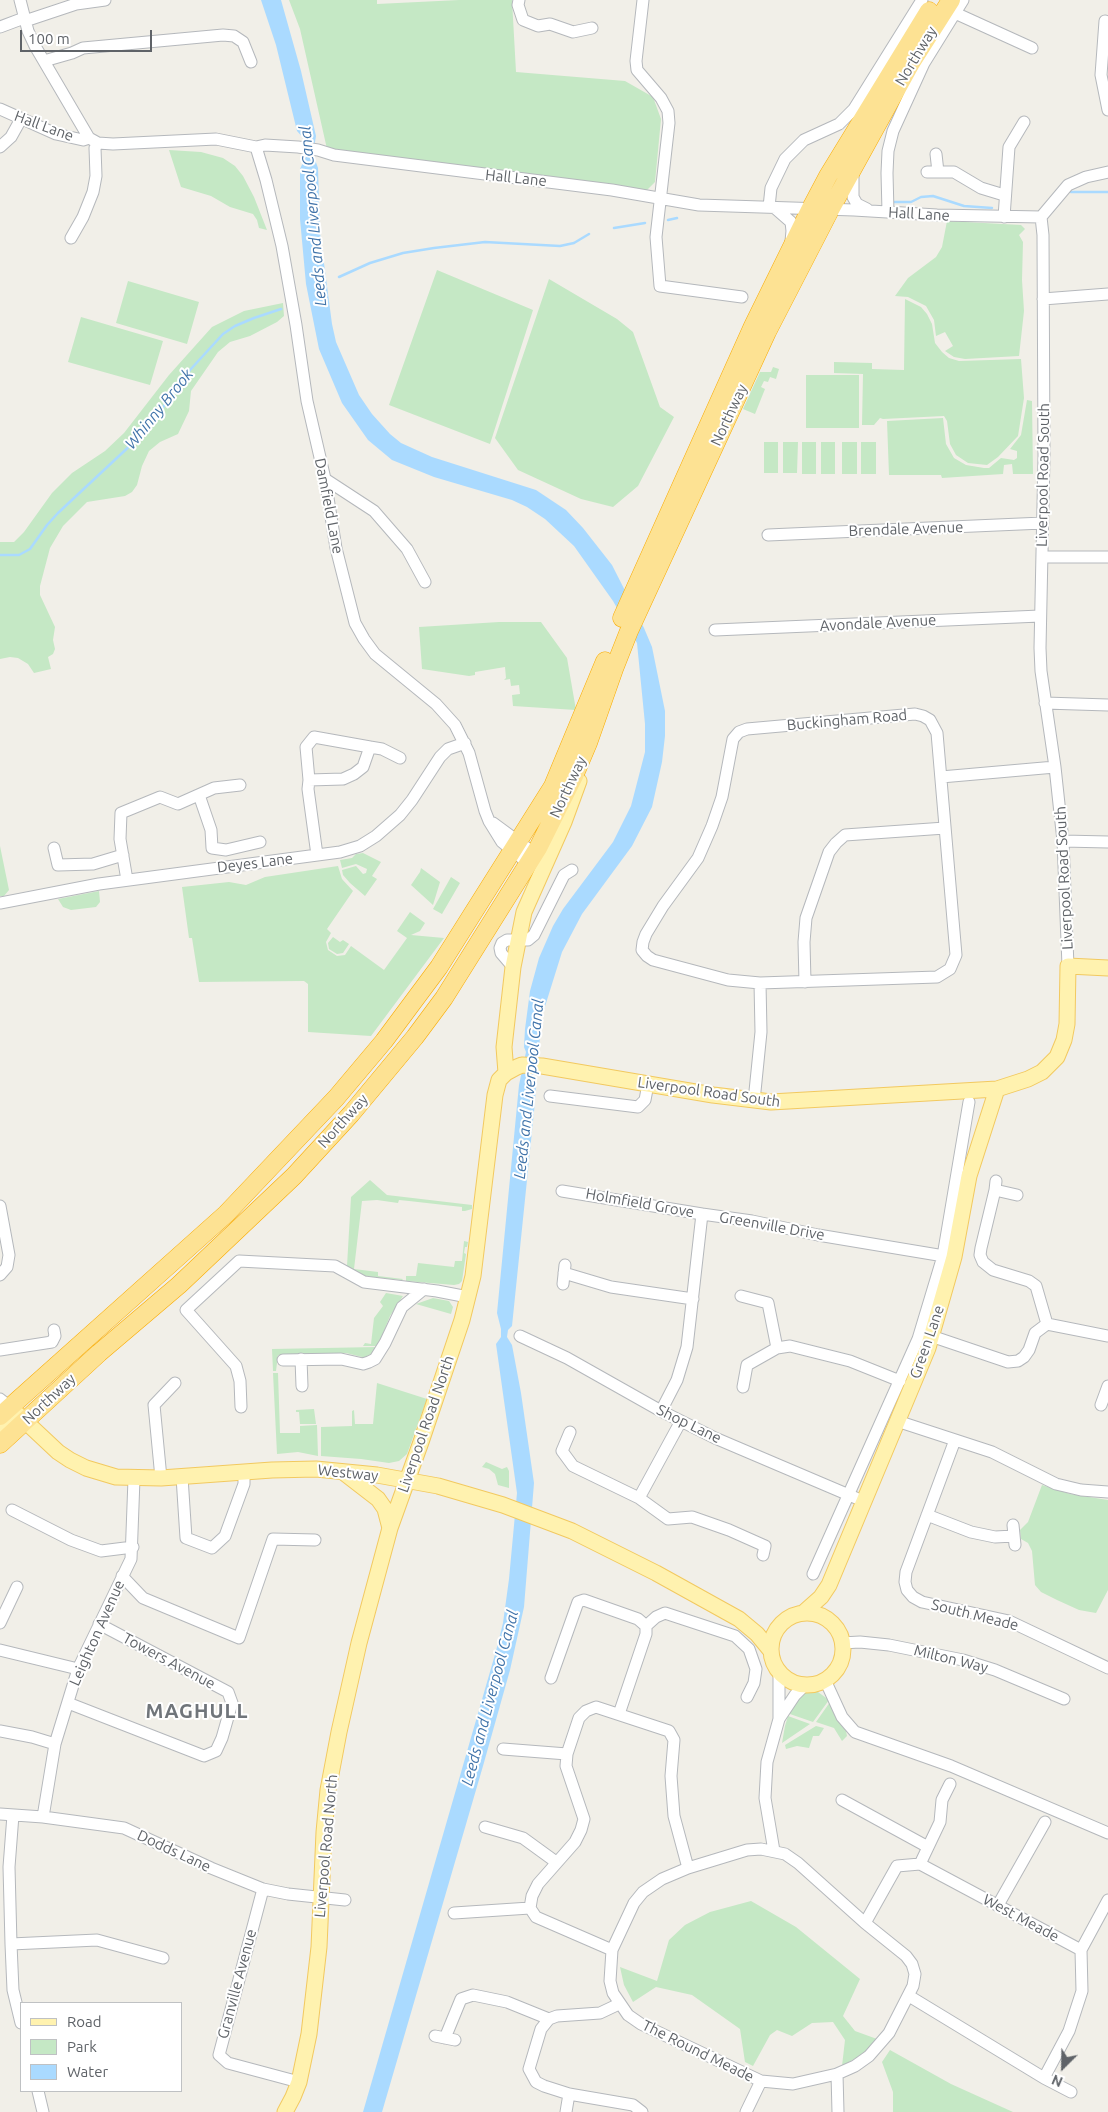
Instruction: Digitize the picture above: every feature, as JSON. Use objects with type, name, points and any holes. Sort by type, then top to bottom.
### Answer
[{"type":"highway","name":"Northway","points":[[638,598],[753,326],[810,210],[848,143],[936,0]]},
{"type":"highway","name":"Northway","points":[[0,1444],[98,1353],[180,1285],[294,1176],[351,1114],[415,1037],[444,998],[524,852],[638,598],[767,332],[830,210],[911,63],[953,7]]},
{"type":"highway","name":"Northway","points":[[3,1407],[226,1214],[336,1098],[384,1041],[524,852],[552,820],[588,743],[614,669],[626,624]]},
{"type":"main road","points":[[506,1073],[504,1047],[513,968],[520,927],[528,900],[564,822],[580,779],[588,743]]},
{"type":"main road","points":[[1068,966],[1108,968]]},
{"type":"main road","name":"Liverpool Road South","points":[[506,1073],[522,1065],[542,1066],[754,1101],[787,1102],[996,1089],[1023,1081],[1042,1072],[1057,1057],[1064,1040],[1067,1024],[1068,966]]},
{"type":"main road","name":"Liverpool Road North","points":[[286,2112],[299,2082],[309,2034],[319,1947],[320,1896],[328,1790],[339,1732],[358,1649],[390,1528],[408,1481],[462,1320],[474,1273],[495,1095],[499,1080],[506,1073]]},
{"type":"main road","name":"Green Lane","points":[[803,1613],[821,1597],[829,1585],[898,1422],[931,1336],[948,1256],[969,1176],[996,1089]]},
{"type":"main road","name":"Westway","points":[[3,1407],[26,1421],[58,1452],[70,1460],[102,1473],[134,1479],[291,1469],[341,1471],[376,1475],[447,1488],[502,1505],[550,1521],[624,1555],[740,1619],[757,1634],[771,1651]]},
{"type":"main road","points":[[0,1428],[11,1421],[26,1421]]},
{"type":"main road","points":[[341,1471],[378,1499],[384,1509],[390,1528]]},
{"type":"main road","name":"Green Lane","points":[[829,1585],[829,1610],[832,1623]]},
{"type":"main road","points":[[803,1613],[819,1615],[832,1623],[842,1643],[841,1662],[837,1670],[825,1680],[816,1684],[805,1685],[792,1682],[778,1671],[772,1660],[773,1636],[782,1624],[793,1616],[803,1613]]},
{"type":"main road","name":"Westway","points":[[740,1619],[760,1624],[782,1624]]},
{"type":"street","points":[[20,0],[35,46],[93,140],[95,148],[96,176],[93,192],[83,217],[70,241],[61,231]]},
{"type":"street","points":[[0,27],[76,4],[105,0]]},
{"type":"street","points":[[518,0],[523,20],[538,26],[550,24],[573,32],[592,29]]},
{"type":"street","points":[[643,0],[636,61],[637,70],[660,98],[668,111],[670,123],[656,237],[660,286],[742,297]]},
{"type":"street","name":"Northway","points":[[772,208],[772,188],[785,159],[804,140],[839,124],[854,109],[922,0]]},
{"type":"street","name":"Northway","points":[[888,212],[888,151],[893,130],[924,63],[953,7],[964,0]]},
{"type":"street","points":[[953,7],[1032,48]]},
{"type":"street","points":[[1105,21],[1101,75],[1108,110]]},
{"type":"street","points":[[44,61],[83,48],[223,35],[234,36],[243,42],[251,62]]},
{"type":"street","name":"Hall Lane","points":[[0,109],[20,119],[71,138],[83,140],[113,144],[216,139],[256,148],[265,145],[298,147],[314,149],[334,155],[612,190],[699,205],[1041,217]]},
{"type":"street","points":[[0,147],[11,137],[20,119]]},
{"type":"street","points":[[1004,217],[1004,195],[1009,148],[1024,122]]},
{"type":"street","name":"Damfield Lane","points":[[256,148],[282,246],[296,325],[306,401],[324,479],[336,548],[355,623],[375,654],[436,704],[455,725],[465,743],[489,821],[524,852]]},
{"type":"street","points":[[936,154],[932,172],[954,172],[981,188],[1004,195]]},
{"type":"street","points":[[856,163],[852,186],[853,197],[857,204],[872,211]]},
{"type":"street","points":[[1041,217],[1068,185],[1086,177],[1108,172]]},
{"type":"street","points":[[772,208],[791,222],[792,231],[789,253]]},
{"type":"street","name":"Liverpool Road South","points":[[1041,217],[1043,299],[1041,671],[1055,767],[1063,841],[1068,966]]},
{"type":"street","points":[[1043,299],[1108,294]]},
{"type":"street","points":[[324,479],[374,511],[407,549],[426,582]]},
{"type":"street","name":"Brendale Avenue","points":[[768,535],[1043,523]]},
{"type":"street","points":[[1042,557],[1108,558]]},
{"type":"street","name":"Avondale Avenue","points":[[715,630],[1040,616]]},
{"type":"street","points":[[1045,703],[1108,705]]},
{"type":"street","name":"Buckingham Road","points":[[915,714],[923,716],[934,726],[945,828],[956,955],[950,969],[937,977],[760,983],[728,980],[652,960],[642,950],[642,942],[646,934],[698,858],[722,797],[733,739],[739,732],[747,729],[915,714]]},
{"type":"street","points":[[317,855],[308,789],[310,780],[306,747],[314,737],[382,749],[400,758]]},
{"type":"street","name":"Deyes Lane","points":[[0,903],[127,880],[340,852],[360,846],[376,836],[400,815],[440,757],[448,749],[465,743]]},
{"type":"street","points":[[310,780],[343,779],[354,774],[363,767],[370,747]]},
{"type":"street","points":[[941,777],[1055,767]]},
{"type":"street","points":[[127,880],[120,839],[121,813],[160,798],[178,804],[214,788],[240,784]]},
{"type":"street","points":[[200,794],[211,830],[212,848],[226,850],[260,842]]},
{"type":"street","points":[[805,982],[804,942],[806,918],[829,852],[836,843],[844,835],[945,828]]},
{"type":"street","points":[[1063,841],[1108,842]]},
{"type":"street","points":[[54,848],[58,864],[93,864],[123,855]]},
{"type":"street","points":[[519,940],[528,940],[534,935],[564,875],[572,870]]},
{"type":"street","points":[[754,1101],[761,1032],[760,983]]},
{"type":"street","points":[[550,1096],[638,1107],[646,1100],[648,1084]]},
{"type":"street","points":[[813,1574],[918,1339],[948,1256],[969,1102]]},
{"type":"street","points":[[1017,1195],[995,1185],[981,1248],[983,1262],[993,1270],[1029,1281],[1036,1286],[1047,1324]]},
{"type":"street","name":"Holmfield Grove","points":[[562,1191],[577,1196],[702,1214]]},
{"type":"street","points":[[0,1206],[9,1256],[7,1267],[0,1275]]},
{"type":"street","name":"Greenville Drive","points":[[661,1411],[677,1380],[687,1347],[702,1214],[752,1221],[818,1235],[948,1256]]},
{"type":"street","points":[[241,1407],[240,1381],[236,1366],[186,1310],[238,1261],[335,1266],[364,1282],[468,1296]]},
{"type":"street","points":[[564,1274],[611,1287],[693,1299]]},
{"type":"street","points":[[283,1360],[341,1359],[364,1364],[369,1362],[375,1359],[385,1343],[402,1307],[424,1290]]},
{"type":"street","points":[[741,1296],[768,1303],[777,1348]]},
{"type":"street","points":[[1047,1324],[1108,1336]]},
{"type":"street","points":[[931,1336],[1000,1360],[1008,1362],[1018,1361],[1029,1350],[1036,1333],[1047,1324]]},
{"type":"street","points":[[0,1350],[52,1342],[55,1336],[54,1330]]},
{"type":"street","name":"Shop Lane","points":[[520,1336],[567,1358],[661,1411],[715,1438],[864,1501]]},
{"type":"street","points":[[743,1387],[747,1365],[777,1348],[790,1346],[850,1361],[900,1381]]},
{"type":"street","points":[[301,1359],[302,1386]]},
{"type":"street","points":[[161,1478],[154,1406],[175,1383]]},
{"type":"street","points":[[1101,1405],[1108,1386]]},
{"type":"street","points":[[639,1498],[681,1421]]},
{"type":"street","points":[[898,1422],[992,1452],[1056,1484],[1082,1490],[1108,1492]]},
{"type":"street","points":[[570,1432],[562,1451],[572,1466],[639,1498],[668,1519],[692,1517],[729,1530],[765,1546],[763,1555]]},
{"type":"street","name":"South Meade","points":[[955,1440],[906,1572],[904,1582],[913,1597],[922,1602],[1009,1621],[1108,1668]]},
{"type":"street","points":[[182,1477],[186,1538],[212,1548],[225,1536],[244,1484],[244,1472]]},
{"type":"street","name":"Leighton Avenue","points":[[43,1817],[55,1744],[78,1669],[132,1559],[134,1479]]},
{"type":"street","points":[[12,1510],[71,1540],[101,1551],[133,1548]]},
{"type":"street","points":[[927,1516],[971,1532],[995,1537],[1014,1535]]},
{"type":"street","points":[[122,1576],[143,1598],[239,1638],[273,1539],[315,1540]]},
{"type":"street","points":[[0,1623],[17,1587]]},
{"type":"street","points":[[551,1678],[578,1602],[584,1600],[638,1619],[646,1626]]},
{"type":"street","points":[[618,1714],[646,1634],[646,1626],[656,1617],[665,1613],[735,1636],[749,1649],[756,1670],[754,1683],[748,1697]]},
{"type":"street","name":"Towers Avenue","points":[[68,1703],[204,1756],[216,1751],[222,1738],[232,1703],[228,1692],[99,1624]]},
{"type":"street","name":"Milton Way","points":[[842,1643],[860,1642],[889,1645],[963,1660],[995,1670],[1060,1697],[1050,1706]]},
{"type":"street","points":[[0,1650],[78,1669]]},
{"type":"street","points":[[774,1851],[765,1778],[771,1746],[779,1719],[778,1671]]},
{"type":"street","points":[[825,1680],[842,1717],[855,1732],[950,1766],[1108,1833]]},
{"type":"street","points":[[779,1719],[795,1695],[805,1685]]},
{"type":"street","points":[[612,1950],[544,1922],[536,1917],[530,1908],[532,1896],[538,1884],[575,1842],[584,1819],[566,1766],[567,1754],[579,1718],[586,1711],[596,1707],[669,1731],[674,1740],[671,1776],[674,1816],[688,1868]]},
{"type":"street","points":[[0,1732],[32,1737],[55,1744]]},
{"type":"street","points":[[503,1749],[567,1754]]},
{"type":"street","points":[[865,1923],[897,1866],[920,1864],[940,1822],[942,1800],[950,1784]]},
{"type":"street","points":[[842,1800],[928,1847]]},
{"type":"street","name":"Dodds Lane","points":[[0,1814],[43,1817],[124,1828],[211,1868],[263,1889],[288,1894],[346,1900]]},
{"type":"street","points":[[13,1815],[9,1867],[11,1944],[14,1990],[20,2018]]},
{"type":"street","points":[[998,1905],[1045,1822]]},
{"type":"street","points":[[485,1826],[523,1838],[556,1862]]},
{"type":"street","name":"The Round Meade","points":[[747,1850],[774,1851],[785,1854],[798,1862],[865,1923],[906,1956],[912,1964],[915,1974],[913,1986],[889,2032],[870,2056],[855,2066],[837,2074],[793,2084],[761,2081],[641,2024],[628,2015],[613,1993],[610,1981],[612,1950],[634,1903],[642,1892],[662,1879],[688,1868],[747,1850]]},
{"type":"street","name":"West Meade","points":[[920,1864],[1081,1950]]},
{"type":"street","name":"Granville Avenue","points":[[263,1889],[219,2055],[228,2063],[299,2082]]},
{"type":"street","points":[[1044,2078],[1069,2031],[1082,1991],[1081,1950],[1108,1900]]},
{"type":"street","points":[[454,1913],[530,1908]]},
{"type":"street","points":[[11,1944],[97,1940],[163,1958]]},
{"type":"street","points":[[445,2038],[462,1999],[473,1995],[507,2002],[549,2019]]},
{"type":"street","points":[[909,1996],[1044,2078],[1071,2092]]},
{"type":"street","points":[[619,2004],[600,2013],[557,2016],[549,2019],[540,2029],[529,2069],[536,2082],[569,2094],[633,2105],[642,2112]]},
{"type":"street","points":[[837,2074],[838,2112]]},
{"type":"street","points":[[746,2112],[761,2081]]},
{"type":"street","points":[[38,2092],[43,2112]]},
{"type":"street","points":[[566,2112],[569,2094]]},
{"type":"green space","points":[[289,0],[377,0],[377,4],[459,0],[512,0],[516,72],[625,81],[653,97],[661,119],[655,182],[646,191],[327,149],[300,29]]},
{"type":"green space","points":[[169,150],[201,152],[223,158],[235,166],[243,176],[254,197],[267,230],[259,228],[253,214],[230,207],[211,196],[181,187]]},
{"type":"green space","points":[[947,221],[1021,225],[1025,229],[1019,235],[1023,242],[1022,280],[1024,311],[1019,356],[965,359],[954,357],[945,351],[953,346],[945,332],[936,336],[934,320],[926,306],[908,297],[895,296],[908,278],[936,257],[942,247]]},
{"type":"green space","points":[[437,270],[533,310],[490,444],[389,405]]},
{"type":"green space","points":[[549,279],[617,319],[633,332],[660,407],[674,417],[638,486],[613,507],[581,499],[518,470],[495,438]]},
{"type":"green space","points":[[128,281],[199,302],[187,344],[116,323]]},
{"type":"green space","points":[[905,299],[921,307],[927,314],[932,324],[935,343],[949,358],[959,361],[1021,359],[1024,398],[1018,436],[998,457],[987,465],[968,463],[956,455],[950,444],[947,421],[944,416],[880,418],[874,425],[862,425],[863,374],[834,373],[834,362],[872,363],[872,369],[904,370]]},
{"type":"green space","points":[[283,303],[284,316],[277,322],[250,336],[230,342],[218,352],[191,391],[189,411],[178,434],[160,442],[149,451],[142,466],[137,485],[132,492],[125,496],[87,502],[63,526],[50,548],[40,586],[40,595],[55,627],[53,640],[55,649],[53,654],[48,657],[51,669],[34,673],[28,664],[18,658],[0,659],[0,542],[14,542],[24,532],[52,493],[72,473],[105,451],[124,433],[169,375],[212,327],[244,311]]},
{"type":"green space","points":[[81,317],[163,341],[150,385],[68,362]]},
{"type":"green space","points":[[773,367],[779,369],[776,379],[770,377],[768,382],[764,381],[761,387],[765,389],[755,414],[743,409],[760,372],[771,372]]},
{"type":"green space","points":[[806,375],[859,375],[859,428],[806,428]]},
{"type":"green space","points":[[1027,400],[1032,401],[1033,474],[1013,474],[1012,464],[1004,465],[1003,474],[942,478],[941,475],[889,475],[887,421],[943,418],[946,444],[954,458],[966,465],[989,468],[1001,458],[1014,460],[1017,458],[1017,451],[1010,449],[1021,435]]},
{"type":"green space","points":[[764,442],[778,442],[778,473],[764,473]]},
{"type":"green space","points":[[783,442],[798,442],[797,473],[783,473]]},
{"type":"green space","points":[[802,442],[816,442],[816,474],[802,474]]},
{"type":"green space","points":[[821,442],[835,442],[835,474],[821,474]]},
{"type":"green space","points":[[842,442],[857,442],[857,474],[842,474]]},
{"type":"green space","points":[[861,442],[876,442],[876,474],[861,474]]},
{"type":"green space","points":[[499,622],[541,622],[567,658],[576,710],[513,706],[512,695],[520,694],[519,685],[511,686],[510,679],[504,680],[506,678],[505,667],[475,672],[475,675],[469,676],[422,669],[419,627]]},
{"type":"green space","points":[[0,846],[9,890],[4,896],[0,896]]},
{"type":"green space","points":[[363,853],[381,862],[372,876],[377,879],[365,896],[350,883],[343,875],[342,870],[356,866],[363,874],[366,873],[367,869],[356,864],[342,868],[340,860],[352,858],[356,854]]},
{"type":"green space","points":[[338,866],[342,879],[353,891],[327,929],[331,933],[326,942],[328,950],[337,956],[345,955],[351,946],[384,970],[407,938],[397,931],[410,912],[425,923],[420,931],[411,935],[444,938],[371,1036],[308,1032],[308,984],[304,981],[199,982],[192,938],[189,938],[182,887],[229,882],[246,885],[265,877]]},
{"type":"green space","points":[[421,868],[440,882],[433,905],[411,885]]},
{"type":"green space","points":[[451,877],[460,883],[442,914],[433,909]]},
{"type":"green space","points":[[99,891],[100,902],[96,907],[71,910],[63,907],[58,899]]},
{"type":"green space","points":[[333,937],[340,942],[343,940],[349,944],[343,953],[337,954],[329,949],[328,943]]},
{"type":"green space","points":[[370,1180],[387,1195],[472,1205],[472,1209],[462,1211],[462,1207],[399,1200],[398,1203],[377,1200],[362,1201],[354,1269],[378,1272],[378,1276],[403,1279],[364,1277],[347,1266],[351,1197]]},
{"type":"green space","points":[[464,1241],[468,1242],[464,1253],[466,1254],[462,1281],[459,1284],[406,1281],[406,1276],[416,1276],[418,1263],[454,1267],[455,1261],[462,1261]]},
{"type":"green space","points":[[386,1293],[403,1296],[390,1316],[378,1346],[363,1346],[365,1343],[371,1344],[374,1318],[383,1306],[380,1302]]},
{"type":"green space","points":[[433,1298],[449,1301],[453,1307],[451,1314],[416,1304]]},
{"type":"green space","points":[[377,1347],[373,1354],[366,1358],[346,1353],[278,1355],[276,1371],[273,1371],[272,1349]]},
{"type":"green space","points":[[273,1373],[278,1373],[280,1433],[300,1433],[300,1426],[317,1425],[318,1456],[298,1452],[277,1454]]},
{"type":"green space","points":[[377,1383],[427,1399],[407,1454],[399,1461],[389,1463],[321,1456],[321,1427],[352,1426],[352,1411],[354,1410],[355,1424],[373,1424]]},
{"type":"green space","points":[[314,1409],[316,1424],[300,1424],[299,1412],[296,1412],[296,1410]]},
{"type":"green space","points":[[486,1462],[502,1469],[507,1467],[509,1471],[509,1488],[498,1485],[495,1474],[489,1469],[482,1467]]},
{"type":"green space","points":[[1042,1485],[1070,1494],[1108,1500],[1108,1590],[1096,1613],[1079,1610],[1057,1600],[1041,1592],[1035,1585],[1032,1551],[1028,1543],[1021,1539],[1020,1530],[1028,1522]]},
{"type":"green space","points":[[818,1692],[829,1700],[813,1722],[787,1713],[802,1694]]},
{"type":"green space","points":[[830,1702],[846,1731],[847,1736],[842,1741],[834,1728],[816,1722]]},
{"type":"green space","points":[[788,1716],[810,1724],[782,1743],[785,1726]]},
{"type":"green space","points":[[816,1726],[824,1728],[819,1736],[813,1736],[809,1748],[797,1746],[786,1749],[785,1745]]},
{"type":"green space","points":[[751,1901],[796,1927],[860,1979],[843,2016],[855,2031],[877,2039],[863,2054],[842,2066],[845,2040],[833,2022],[812,2023],[792,2036],[777,2030],[770,2035],[753,2066],[745,2062],[740,2029],[692,1995],[656,1987],[633,2002],[624,1985],[620,1967],[657,1981],[669,1940],[685,1925],[710,1912]]},
{"type":"green space","points":[[890,2050],[951,2084],[1013,2112],[893,2112],[893,2092],[882,2062]]},
{"type":"water","name":"Leeds and Liverpool Canal","points":[[261,0],[281,0],[301,71],[316,136],[313,154],[318,168],[320,233],[332,324],[336,342],[359,395],[372,414],[401,443],[432,457],[536,490],[566,510],[612,565],[644,628],[652,647],[665,711],[662,762],[652,807],[632,846],[582,914],[562,952],[542,1016],[539,1048],[534,1057],[535,1102],[512,1326],[508,1330],[507,1337],[512,1345],[521,1393],[534,1483],[524,1607],[510,1670],[382,2112],[363,2112],[496,1651],[503,1623],[509,1579],[517,1493],[496,1344],[501,1337],[497,1313],[519,1085],[526,1052],[524,1047],[525,1029],[530,991],[539,958],[553,926],[563,909],[613,842],[631,806],[645,752],[645,724],[637,643],[613,601],[574,546],[545,519],[527,507],[512,500],[434,477],[392,460],[368,440],[342,403],[319,349],[306,284],[300,219],[300,169],[306,156],[305,140],[297,131],[276,45]]},
{"type":"waterway","name":"Whinny Brook","points":[[1071,192],[1108,192]]},
{"type":"waterway","name":"Whinny Brook","points":[[892,202],[911,202],[921,197],[933,196],[964,206],[992,208]]},
{"type":"waterway","name":"Whinny Brook","points":[[668,220],[677,218]]},
{"type":"waterway","name":"Whinny Brook","points":[[614,228],[645,223]]},
{"type":"waterway","name":"Whinny Brook","points":[[339,277],[370,263],[403,253],[485,242],[560,246],[574,243],[589,234]]},
{"type":"waterway","name":"Whinny Brook","points":[[0,555],[19,555],[30,549],[58,513],[135,441],[153,421],[190,370],[223,334],[235,326],[281,309]]},
{"type":"district","name":"MAGHULL","points":[[197,1711]]}]
